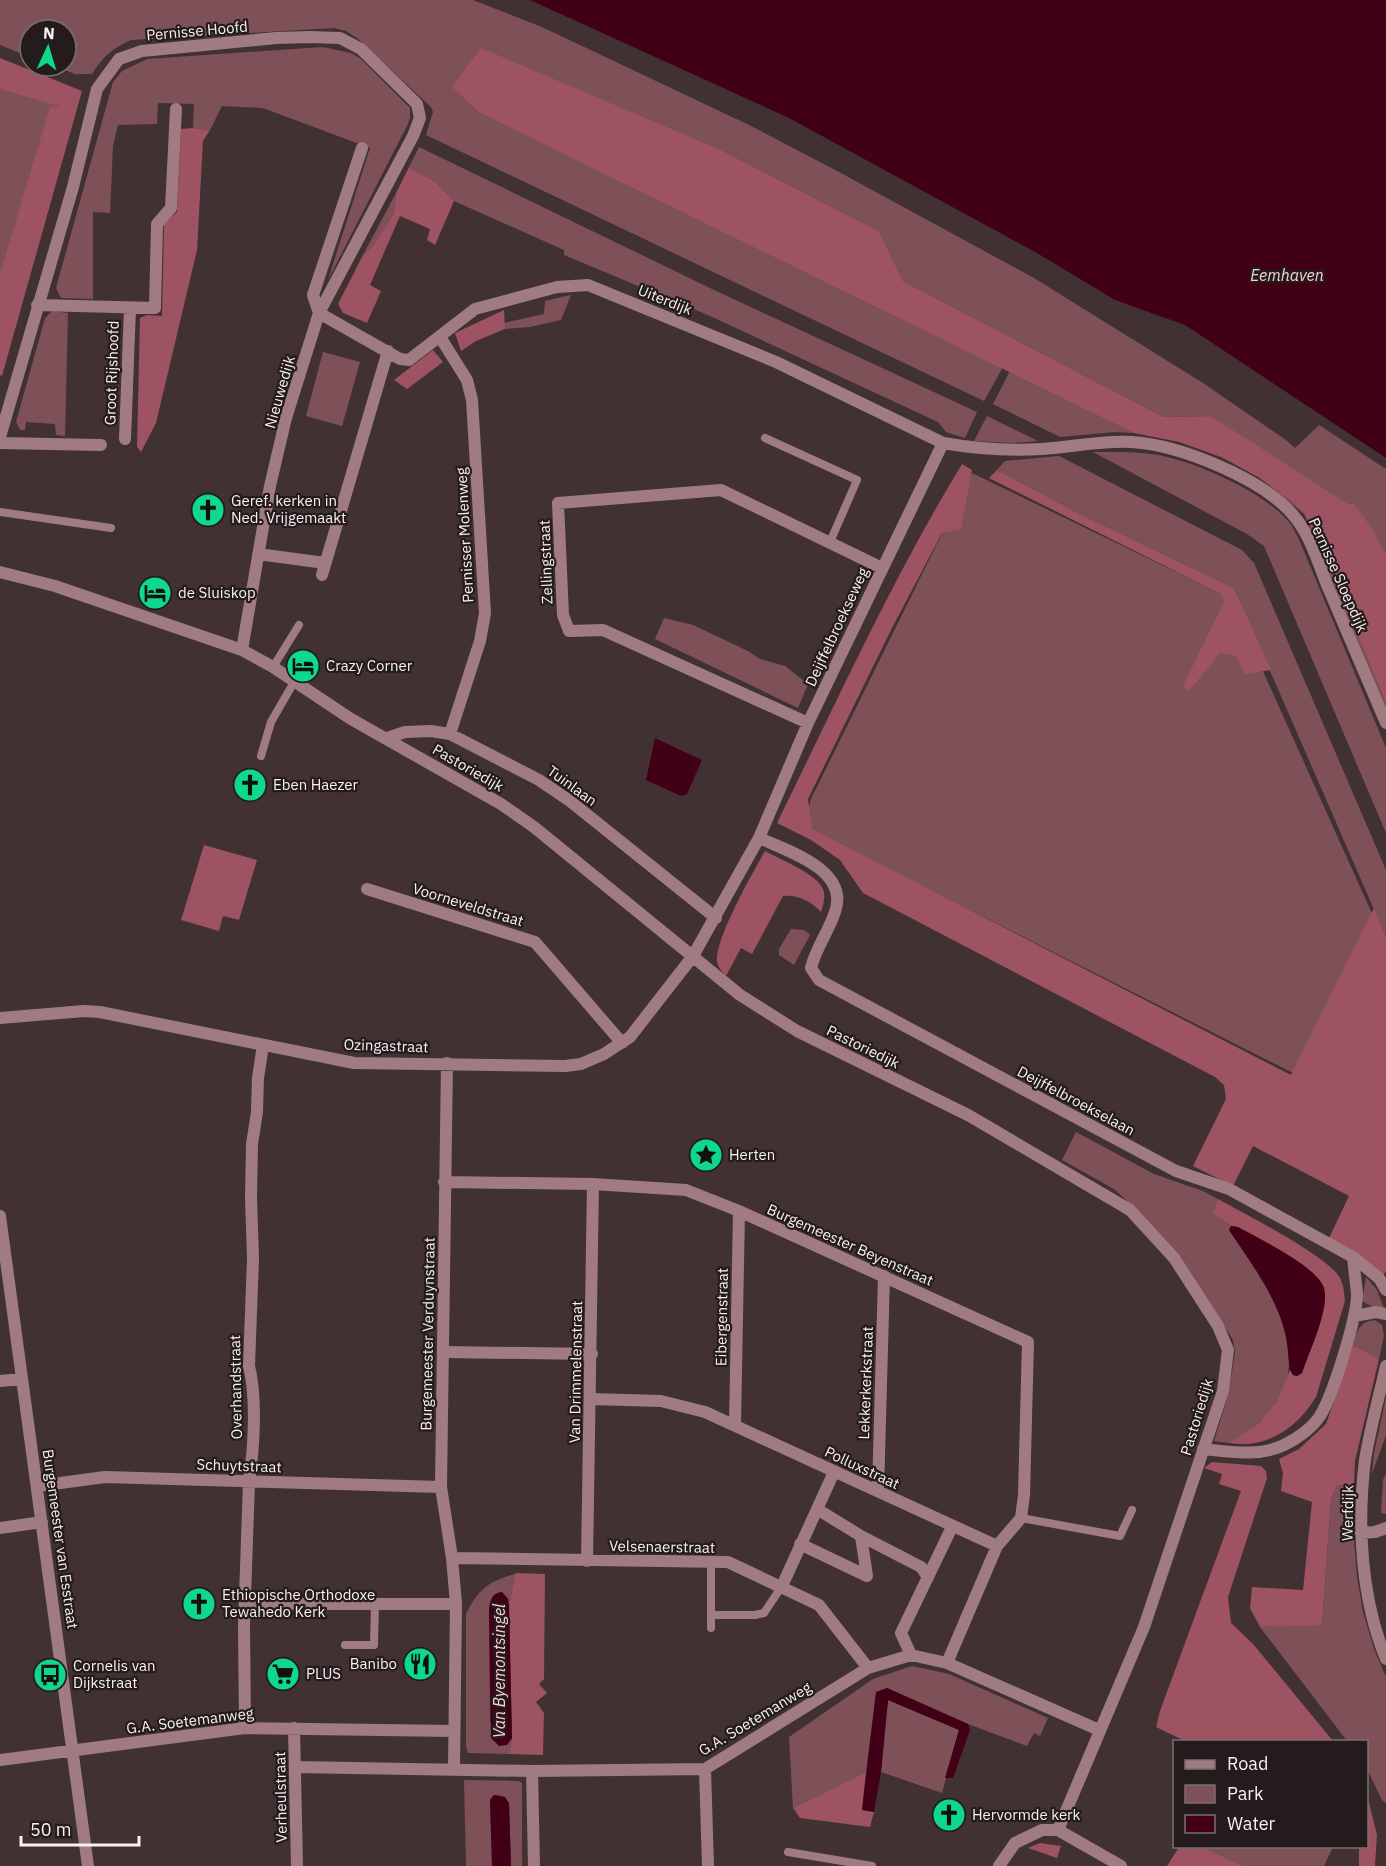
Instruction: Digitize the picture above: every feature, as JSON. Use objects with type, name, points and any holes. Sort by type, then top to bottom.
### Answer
[{"type":"street","name":"Pernisse Hoofd","points":[[0,437],[73,187],[97,89],[119,60],[142,51],[309,37],[340,38],[361,49],[417,104],[420,118],[413,136],[319,313]]},
{"type":"street","name":"Groot Rijshoofd","points":[[37,305],[155,308],[157,224],[171,208],[176,109]]},
{"type":"street","name":"Nieuwedijk","points":[[242,650],[270,486],[286,418],[319,313],[313,295],[362,148]]},
{"type":"street","name":"Uiterdijk","points":[[319,313],[400,359],[409,360],[476,309],[557,287],[588,285],[776,362],[938,440]]},
{"type":"street","name":"Groot Rijshoofd","points":[[125,439],[130,308]]},
{"type":"street","name":"Pernisser Molenweg","points":[[440,337],[466,380],[472,400],[485,613],[480,641],[450,734]]},
{"type":"street","points":[[258,554],[323,569],[387,351]]},
{"type":"street","name":"Deijffelbroekseweg","points":[[759,838],[808,723],[882,568],[938,440]]},
{"type":"street","name":"Pernisse Sloepdijk","points":[[938,440],[982,450],[1044,449],[1092,442],[1133,442],[1172,448],[1203,459],[1261,489],[1283,503],[1304,531],[1386,723]]},
{"type":"street","points":[[0,443],[101,445]]},
{"type":"street","name":"Zellingstraat","points":[[808,723],[603,630],[569,630],[563,615],[558,502],[721,490],[882,568]]},
{"type":"street","name":"Pastoriedijk","points":[[0,572],[55,586],[242,650],[273,667],[351,718],[501,804],[534,827],[740,995],[797,1031],[968,1115],[1130,1210],[1174,1258],[1218,1326],[1228,1350],[1223,1391],[1144,1627],[1058,1830]]},
{"type":"street","points":[[0,585],[16,576]]},
{"type":"street","name":"Tuinlaan","points":[[387,738],[405,732],[450,734],[539,780],[570,801],[716,918]]},
{"type":"street","points":[[693,956],[759,838]]},
{"type":"street","name":"Deijffelbroekselaan","points":[[759,838],[821,868],[831,878],[837,899],[836,911],[815,953],[811,968],[819,980],[1176,1171],[1228,1189],[1353,1257]]},
{"type":"street","name":"Voorneveldstraat","points":[[367,889],[535,942],[622,1043]]},
{"type":"street","name":"Ozingastraat","points":[[0,1018],[84,1011],[100,1012],[354,1063],[565,1066],[581,1064],[622,1043],[693,956]]},
{"type":"street","name":"Overhandstraat","points":[[245,1728],[245,1604],[249,1481],[252,1462],[253,1382],[249,1366],[253,1258],[252,1144],[263,1045]]},
{"type":"street","name":"Burgemeester Verduynstraat","points":[[447,1063],[441,1487],[453,1558],[456,1604]]},
{"type":"street","name":"Burgemeester Beyenstraat","points":[[444,1182],[593,1184],[686,1190],[739,1211],[1028,1342],[1024,1495],[1021,1518]]},
{"type":"street","name":"Van Drimmelenstraat","points":[[587,1561],[593,1184]]},
{"type":"street","name":"Eibergenstraat","points":[[735,1424],[739,1211]]},
{"type":"street","name":"Burgemeester van Esstraat","points":[[0,1216],[4,1278],[38,1486],[88,1866]]},
{"type":"street","points":[[1353,1257],[1379,1278],[1386,1290]]},
{"type":"street","points":[[1203,1449],[1258,1452],[1283,1446],[1301,1435],[1319,1418],[1330,1397],[1354,1316],[1357,1294],[1353,1257]]},
{"type":"street","name":"Lekkerkerkstraat","points":[[878,1491],[884,1276]]},
{"type":"street","points":[[1354,1316],[1376,1312],[1386,1314]]},
{"type":"street","points":[[443,1352],[591,1354]]},
{"type":"street","name":"Werfdijk","points":[[1386,1366],[1365,1460],[1361,1533],[1374,1623],[1386,1659]]},
{"type":"street","points":[[0,1381],[22,1379]]},
{"type":"street","name":"Polluxstraat","points":[[590,1399],[661,1401],[705,1412],[997,1546]]},
{"type":"street","points":[[782,1587],[834,1472]]},
{"type":"street","name":"Schuytstraat","points":[[38,1486],[105,1477],[441,1487]]},
{"type":"street","points":[[817,1509],[861,1536],[921,1567],[928,1577]]},
{"type":"street","points":[[946,1663],[997,1546],[1021,1518]]},
{"type":"street","points":[[0,1528],[42,1522]]},
{"type":"street","points":[[911,1655],[901,1634],[952,1527]]},
{"type":"street","points":[[1361,1533],[1386,1528]]},
{"type":"street","points":[[800,1544],[867,1576],[861,1536]]},
{"type":"street","name":"Velsenaerstraat","points":[[453,1558],[728,1562],[819,1605],[868,1668]]},
{"type":"street","points":[[245,1604],[375,1602],[456,1604],[454,1768]]},
{"type":"street","name":"G.A. Soetemanweg","points":[[295,1767],[532,1771],[705,1769],[868,1668],[911,1655],[946,1663],[1099,1730]]},
{"type":"street","name":"G.A. Soetemanweg","points":[[0,1760],[245,1728],[454,1731]]},
{"type":"street","name":"Verheulstraat","points":[[294,1728],[297,1866]]},
{"type":"street","points":[[705,1769],[708,1866]]},
{"type":"street","points":[[532,1771],[534,1866]]},
{"type":"street","points":[[999,1866],[1015,1843],[1042,1830],[1058,1830],[1121,1866]]},
{"type":"lane","points":[[765,438],[857,480],[830,542]]},
{"type":"lane","points":[[0,512],[111,528]]},
{"type":"lane","points":[[273,667],[299,625]]},
{"type":"lane","points":[[261,756],[271,722],[294,682]]},
{"type":"lane","points":[[1021,1518],[1120,1536],[1132,1510]]},
{"type":"lane","points":[[711,1563],[711,1628]]},
{"type":"lane","points":[[711,1615],[764,1613],[782,1587]]},
{"type":"lane","points":[[345,1645],[374,1645],[375,1602]]},
{"type":"lane","points":[[788,1852],[872,1866]]},
{"type":"green space","points":[[0,0],[473,0],[542,27],[749,125],[1034,278],[1203,383],[1295,448],[1319,425],[1386,469],[1386,713],[1304,514],[1264,481],[1282,463],[1211,416],[1164,417],[903,281],[879,231],[725,152],[453,87],[478,112],[1003,367],[984,401],[426,135],[433,112],[431,107],[357,38],[346,31],[334,28],[131,40],[108,54],[92,74],[78,74],[78,18],[18,18],[18,52],[0,45]]},
{"type":"green space","points":[[323,47],[351,53],[361,59],[410,108],[407,126],[328,280],[370,148],[263,108],[222,106],[210,130],[193,128],[194,104],[158,103],[157,124],[118,125],[113,146],[110,213],[93,212],[93,299],[61,298],[56,288],[113,82],[122,71],[147,59]]},
{"type":"green space","points":[[0,85],[58,102],[0,302]]},
{"type":"green space","points":[[419,147],[712,289],[977,412],[965,438],[946,432],[938,422],[710,316],[564,255],[564,250],[454,201],[437,183],[409,167]]},
{"type":"green space","points":[[396,193],[394,213],[373,246],[363,255]]},
{"type":"green space","points":[[571,295],[561,320],[530,327],[505,329],[504,323],[544,314],[545,301]]},
{"type":"green space","points":[[52,311],[68,313],[65,436],[56,435],[55,424],[26,422],[25,430],[20,430],[16,422],[45,318]]},
{"type":"green space","points":[[323,352],[360,362],[342,426],[306,416]]},
{"type":"green space","points":[[1010,371],[1134,433],[1115,432],[1060,437],[993,404]]},
{"type":"green space","points":[[987,416],[1038,441],[1013,443],[974,441]]},
{"type":"green space","points":[[1093,452],[1150,454],[1191,464],[1228,479],[1262,499],[1289,523],[1298,537],[1386,748],[1386,833],[1264,546],[1247,534]]},
{"type":"green space","points":[[1059,456],[1242,550],[1254,563],[1386,870],[1386,937],[1234,588],[1082,515],[997,470],[1005,461]]},
{"type":"green space","points":[[972,473],[1230,598],[1379,929],[1301,1077],[813,831],[807,814],[811,799]]},
{"type":"green space","points":[[664,618],[693,625],[760,659],[785,666],[808,684],[798,708],[655,639]]},
{"type":"green space","points":[[791,929],[804,930],[810,935],[794,965],[779,955],[779,949]]},
{"type":"green space","points":[[1076,1132],[1154,1174],[1203,1191],[1218,1199],[1214,1213],[1231,1226],[1229,1230],[1268,1290],[1286,1334],[1289,1357],[1287,1380],[1278,1402],[1268,1414],[1229,1443],[1214,1441],[1228,1396],[1235,1353],[1233,1340],[1217,1314],[1139,1212],[1114,1189],[1062,1160]]},
{"type":"green space","points":[[1366,1277],[1377,1290],[1384,1308],[1371,1306],[1362,1301]]},
{"type":"green space","points":[[1375,1320],[1382,1325],[1384,1336],[1379,1359],[1353,1345],[1362,1325]]},
{"type":"green space","points":[[1386,1397],[1386,1435],[1372,1474],[1374,1453]]},
{"type":"green space","points":[[1386,1473],[1386,1514],[1381,1513],[1383,1480]]},
{"type":"green space","points":[[1354,1484],[1352,1515],[1357,1577],[1363,1612],[1374,1649],[1386,1677],[1386,1803],[1382,1800],[1368,1771],[1368,1740],[1346,1740],[1260,1627],[1322,1624],[1331,1499],[1337,1486]]},
{"type":"green space","points":[[515,1574],[509,1607],[508,1599],[502,1592],[494,1595],[489,1608],[490,1722],[507,1745],[512,1738],[509,1754],[468,1753],[466,1747],[466,1614],[475,1599],[491,1583]]},
{"type":"green space","points":[[912,1666],[949,1674],[1048,1718],[1040,1736],[1034,1733],[1027,1746],[968,1724],[887,1688],[876,1693],[866,1772],[793,1808],[789,1737],[873,1679]]},
{"type":"green space","points":[[888,1700],[959,1730],[942,1793],[881,1772]]},
{"type":"green space","points":[[464,1780],[522,1783],[522,1866],[511,1866],[509,1803],[503,1797],[494,1795],[490,1800],[492,1866],[466,1866]]},
{"type":"green space","points":[[1204,1848],[1333,1848],[1324,1866],[1227,1866],[1201,1855]]},
{"type":"shaded area","points":[[481,48],[725,152],[879,231],[903,281],[1164,417],[1211,416],[1348,504],[1354,504],[1371,527],[1386,555],[1386,702],[1321,547],[1305,514],[1293,502],[1258,477],[1221,457],[1179,442],[1134,433],[478,112],[452,87]]},
{"type":"shaded area","points":[[0,58],[18,65],[18,78],[50,78],[82,91],[2,376],[0,375],[0,274],[50,107],[59,106],[0,89]]},
{"type":"shaded area","points":[[181,129],[210,130],[203,141],[197,250],[156,423],[141,452],[137,447],[140,318],[147,315],[162,316],[164,224],[177,212]]},
{"type":"shaded area","points":[[409,167],[437,183],[454,201],[435,245],[427,240],[430,229],[400,216],[370,285],[381,291],[367,323],[343,313],[338,304],[363,255],[373,246],[394,213],[396,193]]},
{"type":"shaded area","points":[[504,310],[505,329],[476,341],[461,351],[455,333]]},
{"type":"shaded area","points":[[433,350],[443,362],[407,389],[394,380]]},
{"type":"shaded area","points":[[962,464],[972,470],[961,529],[942,533],[892,628],[808,799],[812,829],[1291,1075],[1374,908],[1386,937],[1386,1272],[1381,1276],[1364,1259],[1329,1238],[1349,1196],[1253,1146],[1233,1186],[1193,1166],[1226,1099],[1224,1085],[1215,1077],[863,893],[840,860],[811,840],[777,823],[888,596]]},
{"type":"shaded area","points":[[997,470],[1082,515],[1234,588],[1271,670],[1244,674],[1236,656],[1220,653],[1189,691],[1183,686],[1224,602],[1221,594],[989,478]]},
{"type":"shaded area","points":[[204,845],[257,860],[239,920],[223,916],[219,931],[181,920]]},
{"type":"shaded area","points":[[765,851],[799,868],[821,886],[824,892],[822,910],[821,912],[814,905],[799,898],[783,896],[752,954],[741,948],[726,976],[717,962],[722,936]]},
{"type":"shaded area","points":[[1218,1199],[1319,1258],[1340,1278],[1344,1289],[1345,1301],[1316,1397],[1290,1427],[1280,1434],[1256,1443],[1229,1443],[1259,1423],[1277,1402],[1290,1370],[1293,1375],[1297,1376],[1302,1373],[1324,1301],[1238,1227],[1231,1226],[1213,1213]]},
{"type":"shaded area","points":[[1353,1345],[1379,1359],[1355,1461],[1354,1484],[1337,1486],[1331,1499],[1322,1625],[1260,1627],[1250,1608],[1252,1587],[1303,1590],[1312,1502],[1281,1491],[1283,1473],[1279,1459],[1299,1449],[1326,1424]]},
{"type":"shaded area","points":[[1212,1462],[1261,1466],[1266,1471],[1267,1478],[1228,1597],[1231,1623],[1253,1644],[1332,1740],[1183,1740],[1156,1727],[1241,1491],[1219,1484],[1222,1474],[1204,1468]]},
{"type":"shaded area","points":[[517,1573],[545,1574],[544,1679],[539,1684],[547,1693],[536,1702],[544,1713],[543,1755],[509,1754],[512,1738],[509,1607]]},
{"type":"shaded area","points":[[866,1772],[862,1810],[874,1812],[870,1827],[800,1818],[793,1808]]},
{"type":"shaded area","points":[[1368,1799],[1377,1835],[1375,1866],[1359,1866],[1359,1848],[1368,1848]]},
{"type":"shaded area","points":[[1040,1843],[1061,1846],[1057,1858],[1028,1848]]},
{"type":"shaded area","points":[[1178,1848],[1203,1848],[1243,1866],[1167,1866]]},
{"type":"water","name":"Eemhaven","points":[[530,0],[1386,0],[1386,458],[1185,325],[1115,300],[1037,253],[789,118]]},
{"type":"water","points":[[655,738],[702,760],[687,794],[681,796],[646,780]]},
{"type":"water","points":[[1231,1226],[1238,1227],[1299,1262],[1311,1271],[1324,1288],[1322,1319],[1302,1373],[1297,1376],[1293,1375],[1290,1370],[1285,1333],[1275,1305],[1229,1230]]},
{"type":"water","name":"Van Byemontsingel","points":[[502,1592],[508,1599],[509,1607],[512,1738],[507,1745],[499,1746],[491,1738],[489,1608],[494,1595]]},
{"type":"water","points":[[887,1688],[968,1724],[970,1730],[953,1778],[945,1778],[959,1730],[888,1700],[881,1772],[874,1812],[862,1810],[876,1692]]},
{"type":"water","points":[[494,1795],[505,1797],[509,1803],[511,1866],[492,1866],[490,1800]]},
{"type":"place","name":"Geref. kerken in Ned. Vrijgemaakt","points":[[208,510]]},
{"type":"place","name":"de Sluiskop","points":[[155,593]]},
{"type":"place","name":"Crazy Corner","points":[[303,666]]},
{"type":"place","name":"Eben Haezer","points":[[250,785]]},
{"type":"place","name":"Herten","points":[[706,1155]]},
{"type":"place","name":"Ethiopische Orthodoxe Tewahedo Kerk","points":[[199,1604]]},
{"type":"place","name":"Banibo","points":[[420,1664]]},
{"type":"place","name":"PLUS","points":[[283,1674]]},
{"type":"place","name":"Cornelis van Dijkstraat","points":[[50,1675]]},
{"type":"place","name":"Hervormde kerk","points":[[949,1815]]}]
